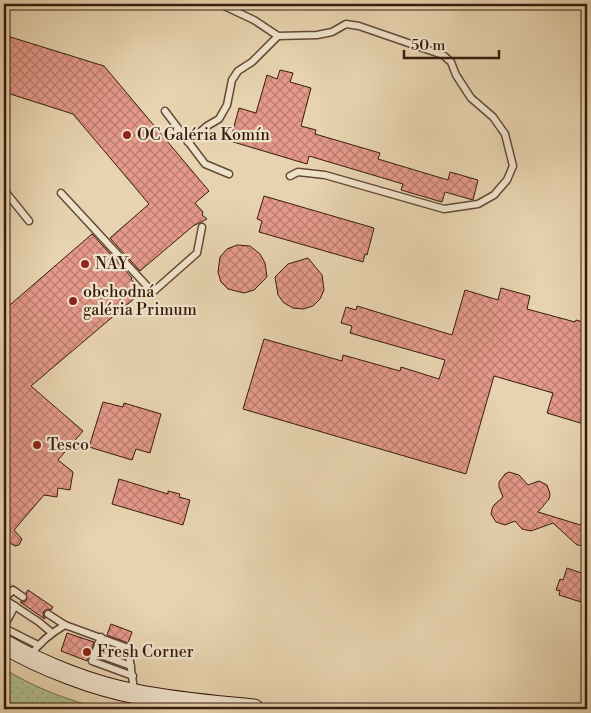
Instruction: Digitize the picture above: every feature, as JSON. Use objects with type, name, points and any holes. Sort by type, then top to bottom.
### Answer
[{"type":"main road","points":[[4,644],[33,652],[110,688],[134,685],[254,709]]},
{"type":"lane","points":[[220,4],[254,20],[278,36],[317,35],[332,32],[346,24],[359,26],[443,55],[451,62],[456,75],[471,98],[492,117],[505,134],[513,166],[508,180],[494,195],[478,204],[444,209],[325,175],[298,172],[290,176]]},
{"type":"lane","points":[[188,142],[207,126],[219,119],[227,105],[232,80],[238,71],[252,62],[278,36]]},
{"type":"lane","points":[[165,111],[205,164],[230,174]]},
{"type":"lane","points":[[4,190],[29,221]]},
{"type":"lane","points":[[61,193],[146,286],[154,291],[197,253],[202,227]]},
{"type":"lane","points":[[23,597],[12,590],[4,599],[52,633]]},
{"type":"lane","points":[[15,606],[4,627],[33,652],[52,633],[65,625]]},
{"type":"lane","points":[[48,614],[65,625],[128,648],[134,685]]},
{"type":"lane","points":[[101,637],[92,661],[134,685]]},
{"type":"lane","points":[[95,652],[131,666]]},
{"type":"green space","points":[[4,669],[53,693],[105,709],[4,709]]},
{"type":"building","name":"OC Galéria Komín","points":[[4,35],[104,66],[209,191],[195,203],[203,212],[202,215],[207,219],[193,226],[140,271],[110,238],[149,204],[73,114],[4,92]]},
{"type":"building","points":[[280,70],[293,73],[290,82],[311,88],[301,126],[316,130],[315,134],[380,153],[378,159],[448,180],[450,172],[478,180],[473,200],[445,192],[442,202],[401,190],[403,184],[309,156],[307,164],[230,141],[239,108],[256,113],[267,75],[277,79]]},
{"type":"building","points":[[264,196],[374,228],[367,255],[365,254],[363,262],[259,232],[262,221],[257,219]]},
{"type":"building","points":[[92,234],[132,278],[142,292],[31,386],[83,431],[58,460],[73,472],[70,490],[58,488],[57,497],[44,495],[14,530],[22,539],[19,545],[15,546],[4,541],[4,310]]},
{"type":"building","points":[[237,245],[250,246],[260,254],[265,263],[267,277],[254,290],[244,293],[228,289],[221,282],[218,272],[220,257],[227,249]]},
{"type":"building","points":[[308,258],[322,275],[324,290],[320,299],[313,306],[303,309],[293,308],[284,303],[278,295],[275,277],[288,264]]},
{"type":"building","points":[[501,288],[530,296],[527,309],[575,322],[576,320],[587,323],[587,425],[547,413],[553,393],[494,376],[466,474],[243,409],[264,339],[342,361],[343,355],[400,371],[401,367],[439,379],[445,360],[350,333],[352,326],[341,323],[346,307],[356,310],[357,306],[452,335],[465,290],[498,300]]},
{"type":"building","points":[[103,402],[123,407],[124,403],[161,414],[150,453],[136,449],[132,460],[89,447]]},
{"type":"building","points":[[509,472],[519,475],[528,485],[539,481],[547,485],[550,494],[549,499],[538,512],[587,527],[587,546],[577,545],[553,523],[531,531],[522,529],[515,521],[505,525],[496,522],[491,514],[494,505],[503,497],[499,482]]},
{"type":"building","points":[[119,479],[168,494],[168,491],[180,494],[179,497],[190,500],[183,525],[112,504]]},
{"type":"building","points":[[567,568],[587,575],[587,604],[559,595],[560,591],[556,590],[560,579],[563,580]]},
{"type":"building","points":[[28,590],[53,607],[51,610],[44,611],[45,619],[20,602],[25,602],[27,599],[26,593]]},
{"type":"building","points":[[111,624],[132,632],[128,643],[107,635]]},
{"type":"building","points":[[67,633],[94,642],[87,661],[61,651]]},
{"type":"building","points":[[104,645],[123,652],[122,658],[101,650]]},
{"type":"place","name":"OC Galéria Komín","points":[[127,135]]},
{"type":"place","name":"NAY","points":[[85,264]]},
{"type":"place","name":"obchodná galéria Primum","points":[[73,301]]},
{"type":"place","name":"Tesco","points":[[37,445]]},
{"type":"place","name":"Fresh Corner","points":[[87,652]]}]
